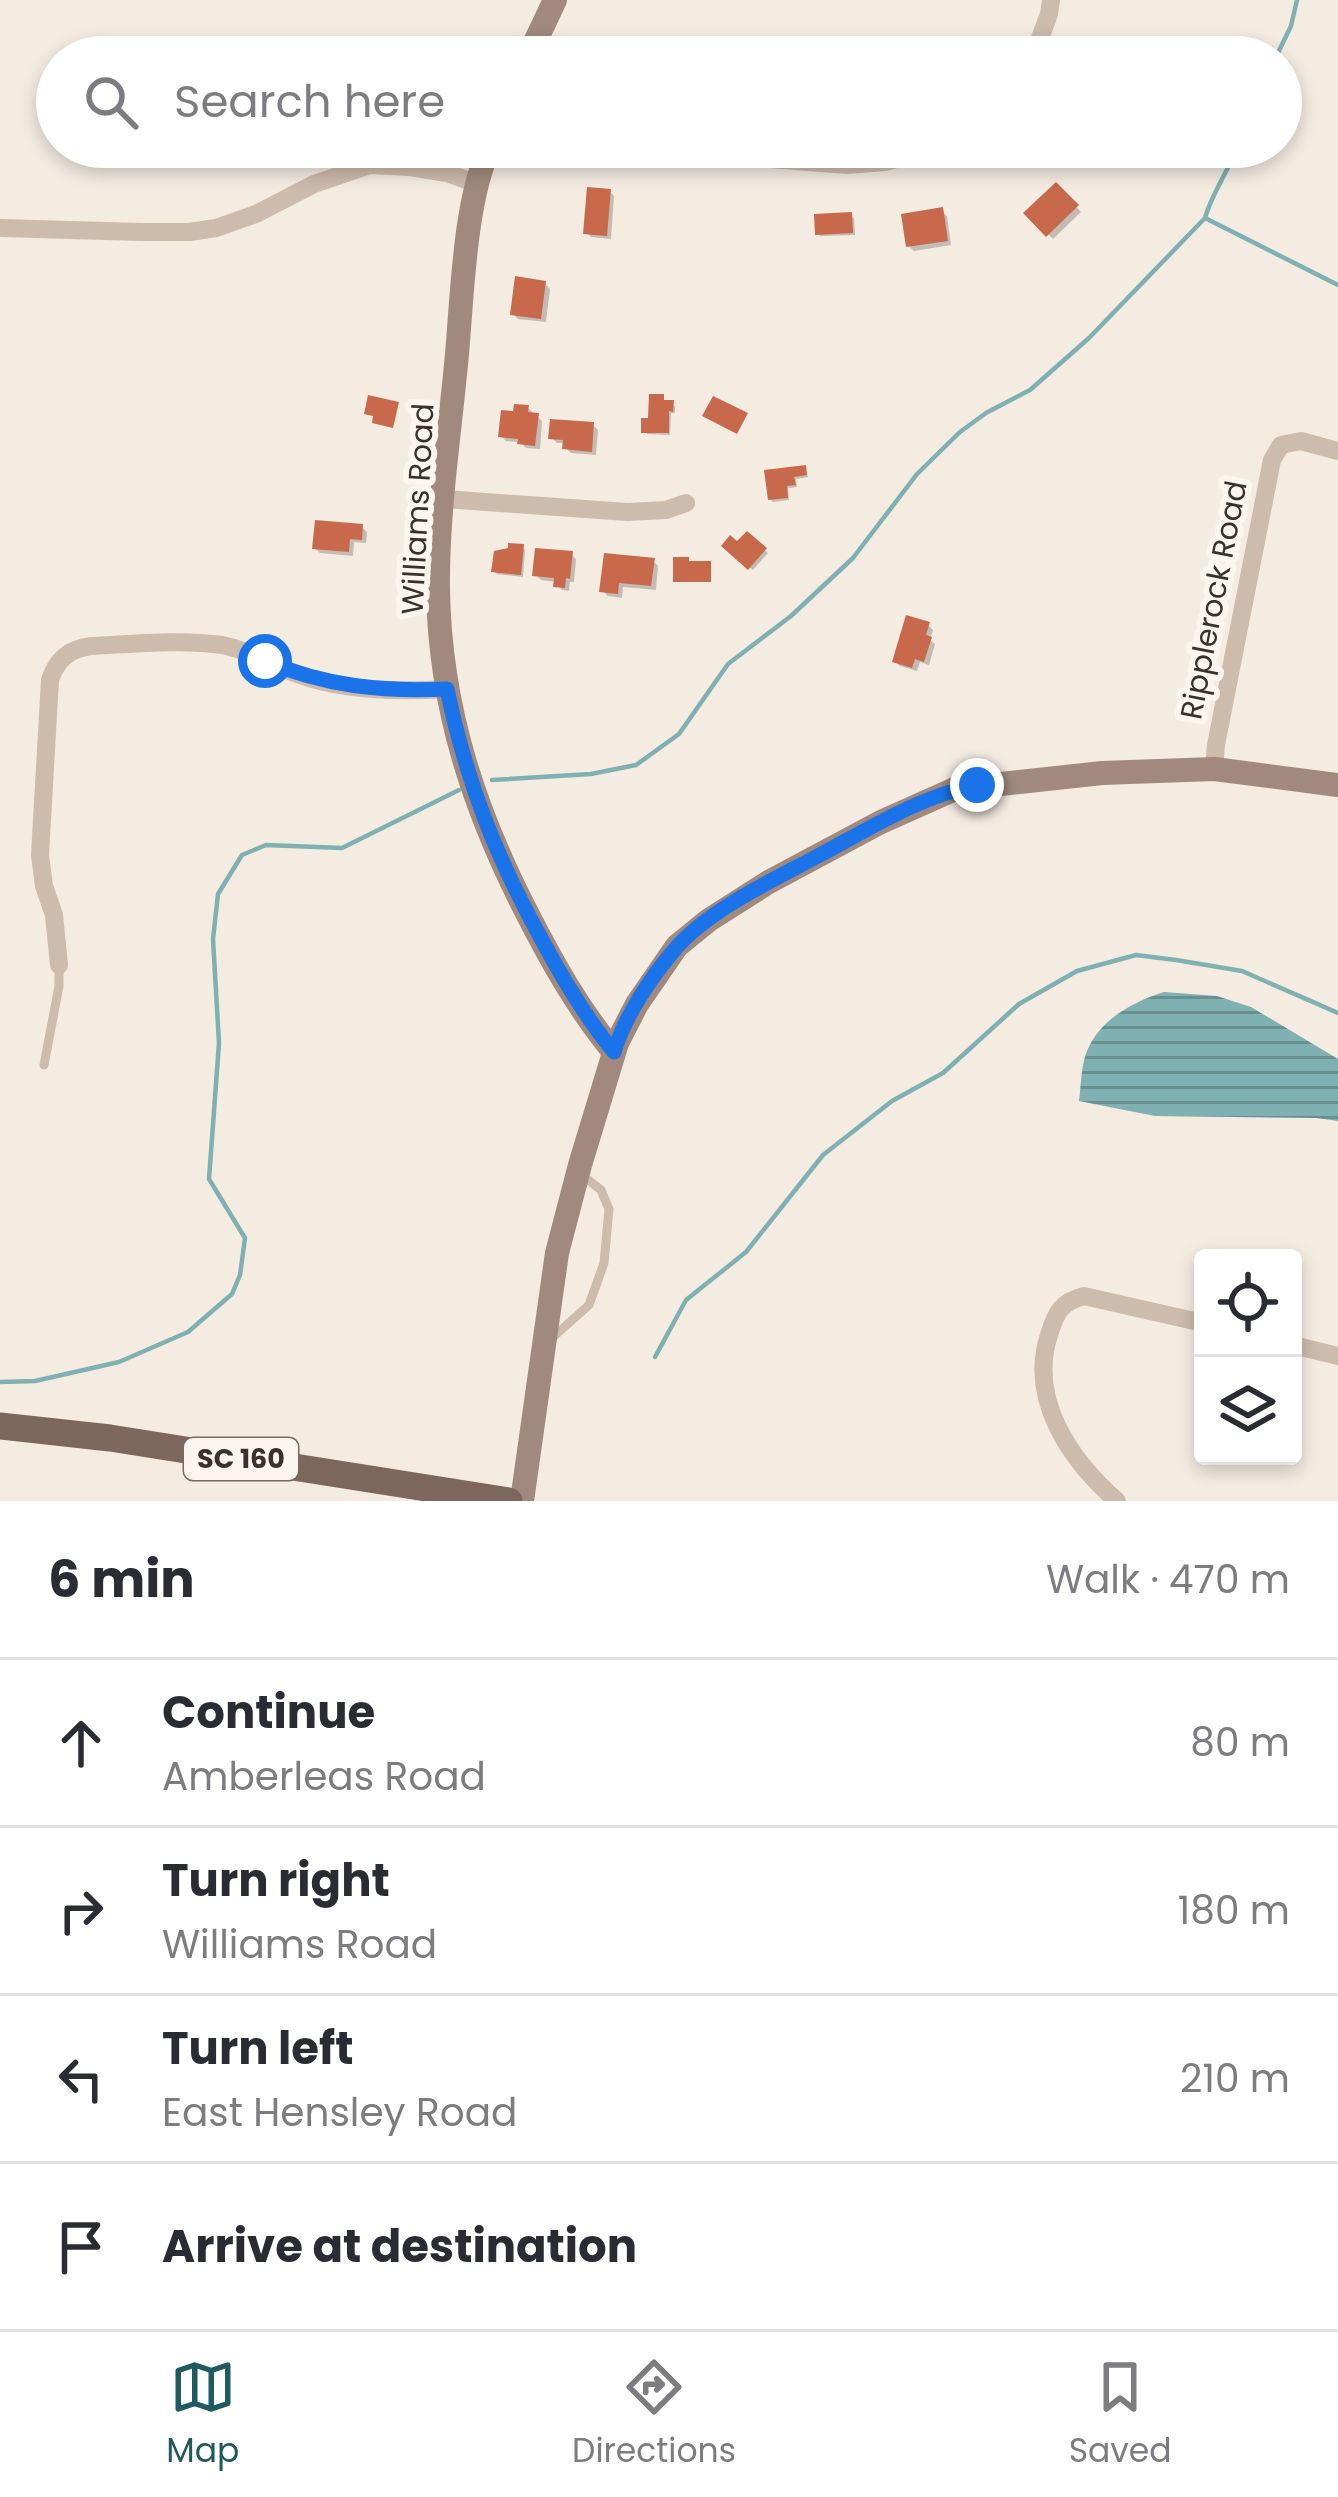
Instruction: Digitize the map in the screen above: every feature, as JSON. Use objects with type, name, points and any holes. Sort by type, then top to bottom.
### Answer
[{"type":"main road","points":[[537,36],[555,0]]},
{"type":"main road","name":"Williams Road","points":[[483,168],[463,282],[444,499],[438,591],[447,689],[480,813],[512,884],[561,976],[614,1052]]},
{"type":"main road","points":[[522,1501],[557,1252],[578,1172],[614,1052],[637,1004],[677,946],[767,883],[880,822],[942,794],[977,785],[1214,769],[1338,785]]},
{"type":"main road","name":"SC 160","points":[[0,1426],[110,1438],[509,1501]]},
{"type":"street","points":[[1041,36],[1051,0]]},
{"type":"street","points":[[0,228],[190,232],[216,228],[362,168]]},
{"type":"street","points":[[421,168],[478,184]]},
{"type":"street","name":"Ripplerock Road","points":[[1214,769],[1272,460],[1281,445],[1301,441],[1338,451]]},
{"type":"street","points":[[444,499],[627,512],[666,510],[686,503]]},
{"type":"street","points":[[59,965],[40,855],[50,680],[65,655],[92,646],[211,644],[245,651],[317,681],[447,689]]},
{"type":"street","points":[[1117,1501],[1089,1475],[1062,1437],[1044,1391],[1046,1342],[1058,1309],[1084,1296],[1194,1322]]},
{"type":"street","points":[[1302,1347],[1338,1356]]},
{"type":"lane","points":[[44,1065],[59,965]]},
{"type":"lane","points":[[543,1346],[589,1305],[604,1263],[609,1210],[601,1190],[578,1172]]},
{"type":"water","points":[[1164,992],[1217,996],[1251,1007],[1338,1059],[1338,1121],[1155,1116],[1079,1101],[1085,1057],[1100,1030],[1129,1007]]},
{"type":"building","points":[[1056,182],[1079,205],[1046,237],[1023,213]]},
{"type":"building","points":[[587,187],[611,189],[607,236],[583,234]]},
{"type":"building","points":[[943,207],[948,241],[906,247],[901,214]]},
{"type":"building","points":[[852,212],[853,233],[815,235],[814,214]]},
{"type":"building","points":[[515,276],[546,281],[541,319],[510,315]]},
{"type":"building","points":[[649,394],[674,400],[669,433],[641,433],[641,418],[648,418]]},
{"type":"building","points":[[368,395],[399,402],[393,428],[372,423],[373,416],[364,414]]},
{"type":"building","points":[[713,396],[748,413],[737,434],[702,416]]},
{"type":"building","points":[[514,404],[529,405],[528,412],[539,413],[535,446],[498,437],[501,410],[513,411]]},
{"type":"building","points":[[550,419],[594,422],[592,452],[562,449],[563,440],[548,439]]},
{"type":"building","points":[[806,465],[807,475],[794,477],[796,485],[787,486],[788,498],[768,500],[764,470]]},
{"type":"building","points":[[315,520],[363,524],[362,540],[350,539],[349,552],[312,549]]},
{"type":"building","points":[[747,531],[767,548],[748,570],[721,546],[730,535],[737,541]]},
{"type":"building","points":[[508,543],[524,544],[521,575],[491,572],[494,551],[508,548]]},
{"type":"building","points":[[535,548],[573,551],[565,588],[553,587],[554,578],[532,576]]},
{"type":"building","points":[[604,553],[655,558],[651,586],[619,583],[618,594],[599,592]]},
{"type":"building","points":[[673,557],[711,561],[711,582],[673,582]]},
{"type":"building","points":[[906,615],[930,622],[926,635],[932,637],[924,662],[915,659],[912,668],[892,662]]},
{"type":"waterway","points":[[1286,36],[1297,0]]},
{"type":"waterway","points":[[492,780],[591,774],[636,765],[679,734],[728,664],[791,616],[853,558],[917,474],[960,432],[1030,390],[1089,338],[1205,218],[1227,168]]},
{"type":"waterway","points":[[1205,218],[1338,285]]},
{"type":"waterway","points":[[0,1382],[35,1381],[119,1362],[188,1332],[232,1294],[245,1238],[209,1179],[219,1043],[213,939],[218,894],[242,855],[266,845],[342,848],[459,790]]},
{"type":"waterway","points":[[655,1357],[686,1300],[746,1252],[823,1155],[892,1101],[943,1073],[1019,1004],[1077,971],[1136,955],[1176,960],[1242,971],[1338,1013]]},
{"type":"route","points":[[265,661],[317,681],[447,689],[480,813],[512,884],[561,976],[614,1052],[637,1004],[677,946],[709,920],[880,822],[955,789],[977,785]]}]
